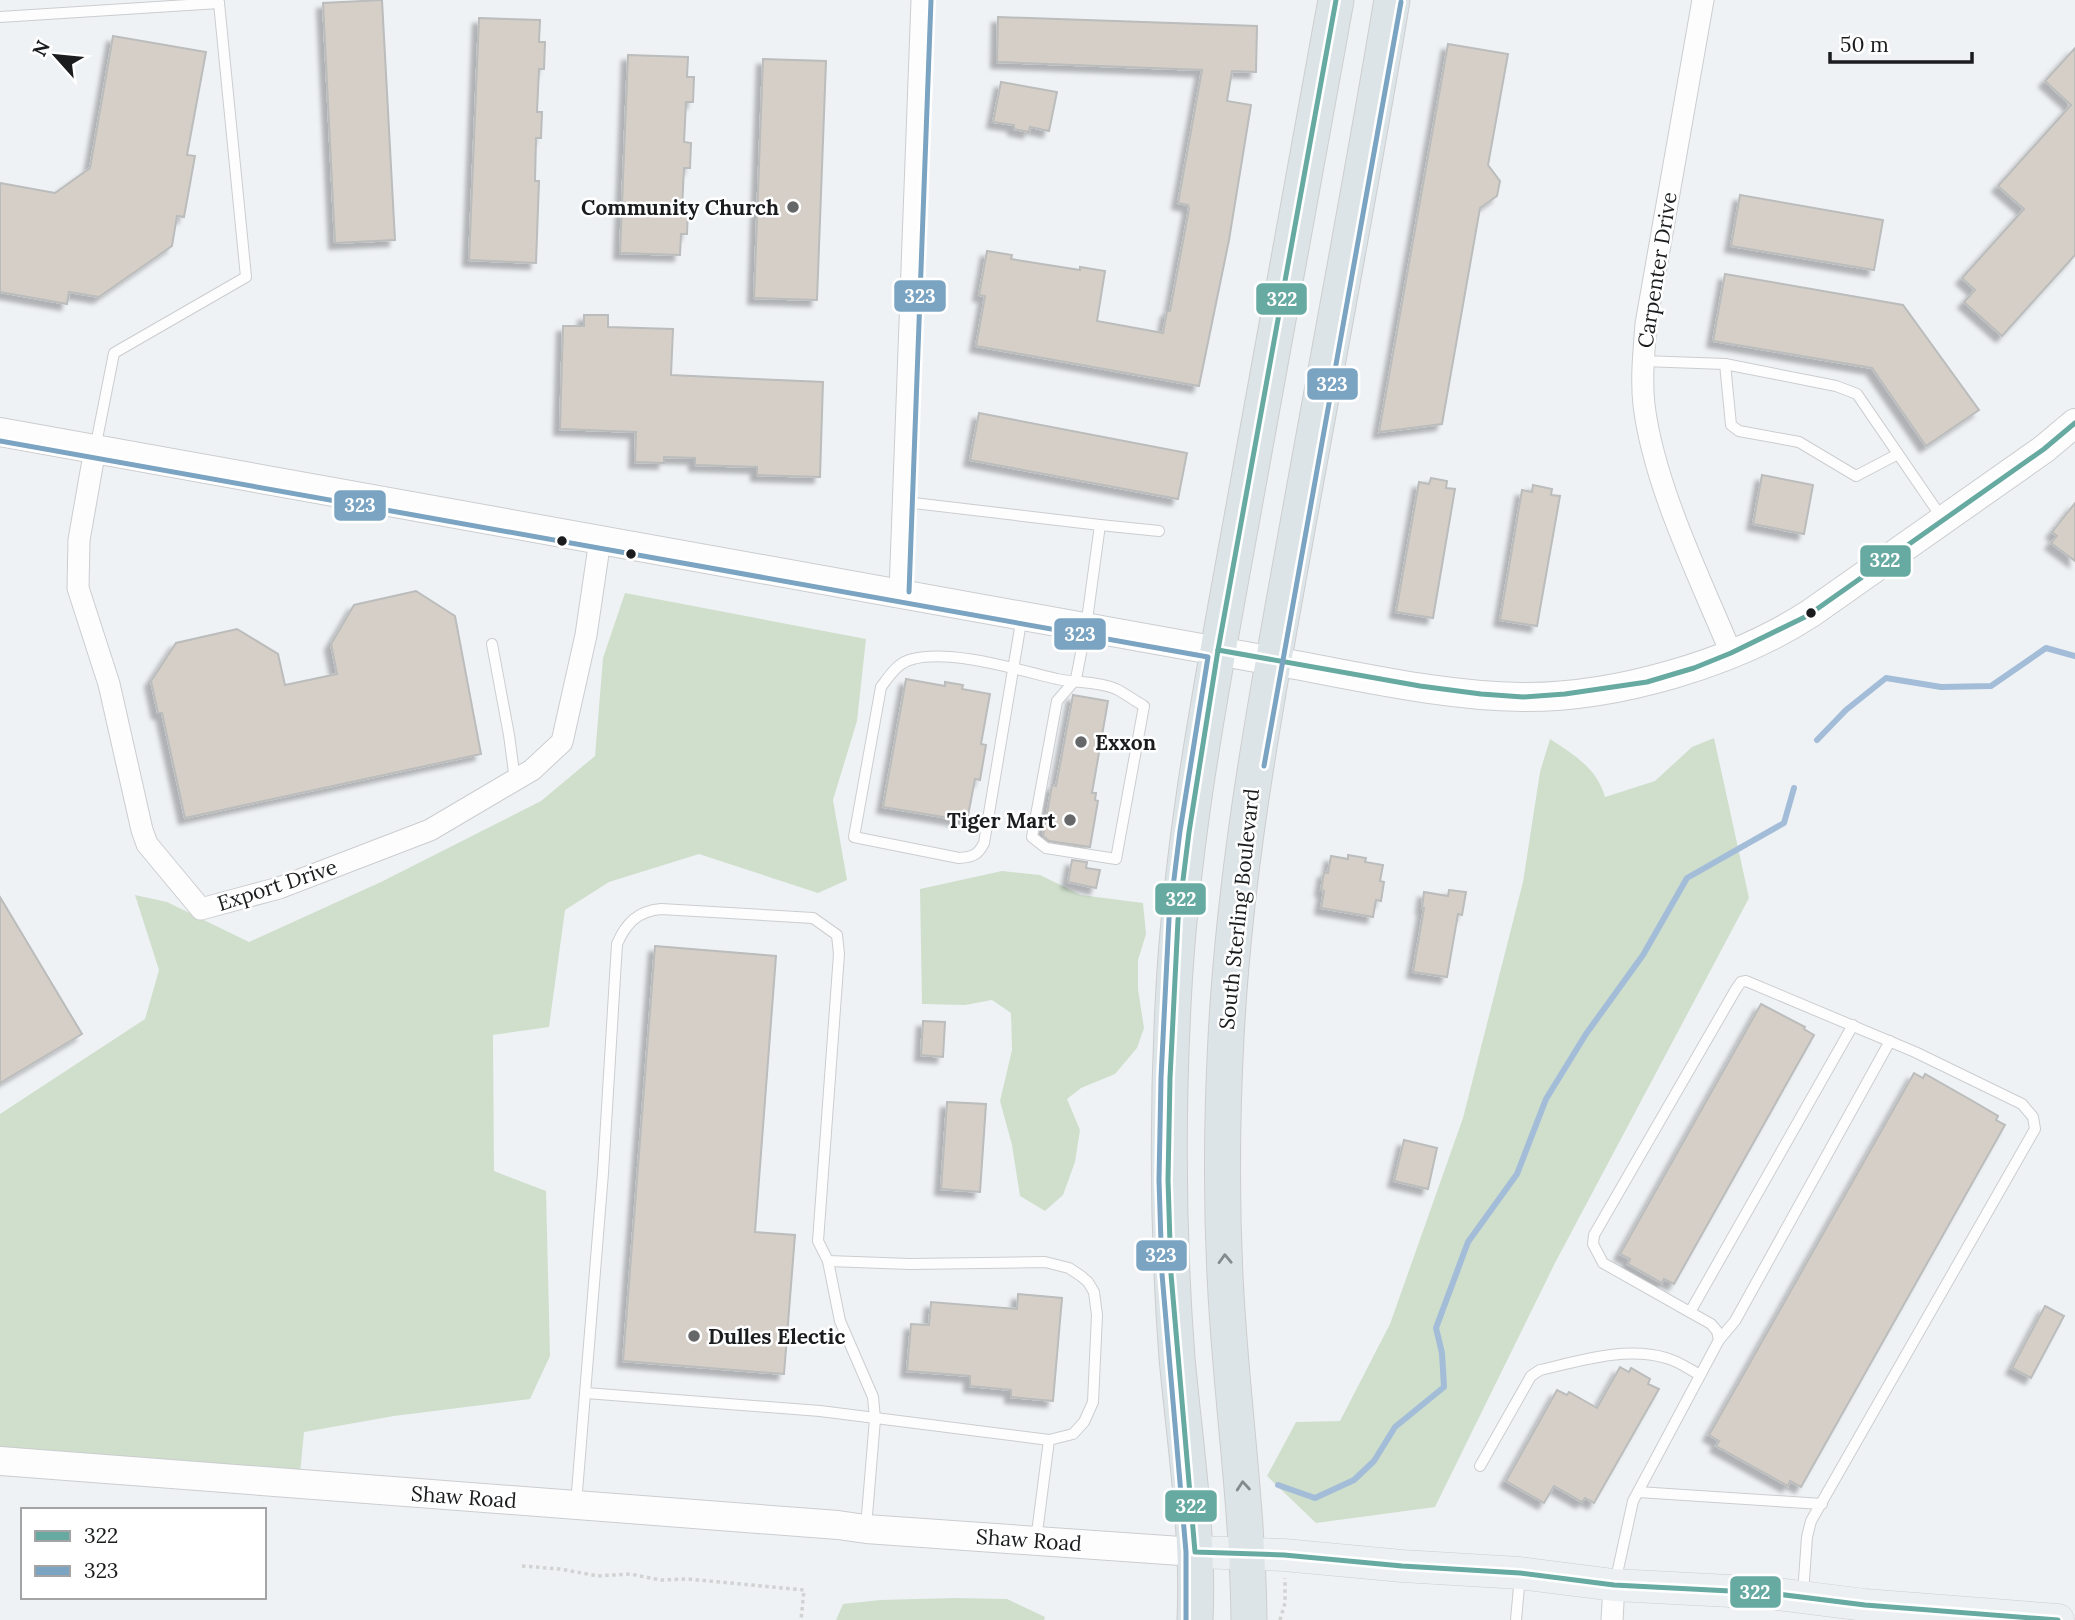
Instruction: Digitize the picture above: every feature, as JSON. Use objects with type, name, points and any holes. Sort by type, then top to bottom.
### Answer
[{"type":"main road","points":[[1195,1620],[1195,1552],[1171,1273],[1168,1180],[1178,920],[1218,650],[1336,0]]},
{"type":"main road","name":"South Sterling Boulevard","points":[[1249,1620],[1248,1554],[1241,1452],[1228,1324],[1224,1117],[1226,1038],[1244,842],[1273,661],[1392,0]]},
{"type":"main road","name":"Shaw Road","points":[[1195,1552],[1284,1555],[1520,1573],[1614,1585],[1803,1597],[1865,1605],[2058,1620]]},
{"type":"street","points":[[900,592],[922,0]]},
{"type":"street","name":"Carpenter Drive","points":[[1703,0],[1646,324],[1644,404],[1653,454],[1731,653]]},
{"type":"street","points":[[0,432],[1273,661],[1420,686],[1523,697],[1647,682],[1694,668],[1731,653],[1807,616],[2046,448],[2075,423]]},
{"type":"street","name":"Export Drive","points":[[95,449],[79,540],[78,588],[109,684],[144,837],[201,909],[279,888],[430,830],[532,770],[562,741],[586,635],[600,541]]},
{"type":"street","name":"Shaw Road","points":[[0,1461],[838,1525],[866,1530],[1195,1552]]},
{"type":"street","points":[[1612,1620],[1614,1585]]},
{"type":"lane","points":[[0,17],[218,1],[246,277],[114,353],[95,449]]},
{"type":"lane","points":[[1643,362],[1725,364],[1836,386],[1857,394],[1943,520]]},
{"type":"lane","points":[[1725,364],[1731,425],[1739,431],[1799,443],[1856,476],[1898,454]]},
{"type":"lane","points":[[905,502],[1159,531]]},
{"type":"lane","points":[[1022,615],[1013,667],[984,843],[979,852],[971,857],[959,858],[854,837],[881,687],[894,669],[910,659],[943,657],[1013,667],[1060,679],[1076,679],[1115,688],[1144,706],[1116,859],[1046,848],[1032,837],[1057,701],[1076,679],[1100,525]]},
{"type":"lane","points":[[492,644],[515,780]]},
{"type":"lane","points":[[575,1505],[586,1392],[617,944],[622,931],[639,915],[662,909],[813,918],[837,935],[839,954],[818,1241],[828,1261],[840,1321],[873,1397],[876,1419],[866,1530]]},
{"type":"lane","points":[[1719,1340],[1717,1331],[1710,1324],[1603,1263],[1593,1244],[1594,1235],[1741,982],[1755,983],[1890,1041],[2022,1104],[2033,1117],[2035,1129],[1811,1521],[1807,1537],[1803,1597]]},
{"type":"lane","points":[[1690,1312],[1853,1025]]},
{"type":"lane","points":[[1614,1585],[1630,1510],[1637,1492],[1719,1340],[1735,1321],[1890,1041]]},
{"type":"lane","points":[[586,1392],[820,1411],[1049,1440],[1073,1434],[1084,1422],[1093,1402],[1097,1315],[1094,1292],[1088,1282],[1069,1268],[1045,1262],[910,1264],[828,1261]]},
{"type":"lane","points":[[1480,1466],[1531,1377],[1540,1370],[1605,1355],[1638,1355],[1664,1357],[1700,1375]]},
{"type":"lane","points":[[1036,1540],[1049,1440]]},
{"type":"lane","points":[[1637,1492],[1822,1504]]},
{"type":"lane","points":[[1517,1620],[1520,1573]]},
{"type":"path","points":[[1280,1620],[1285,1603],[1284,1555]]},
{"type":"path","points":[[522,1566],[598,1576],[630,1574],[661,1580],[688,1578],[804,1590],[801,1620]]},
{"type":"green space","points":[[625,593],[866,639],[857,721],[833,800],[847,880],[818,893],[699,854],[609,882],[565,910],[549,1027],[493,1035],[494,1171],[546,1191],[550,1356],[530,1399],[394,1416],[304,1432],[299,1484],[0,1461],[0,1114],[145,1019],[159,970],[135,895],[167,902],[249,942],[381,882],[541,801],[595,756],[603,658]]},
{"type":"green space","points":[[1714,738],[1749,898],[1555,1263],[1435,1507],[1316,1523],[1267,1476],[1296,1422],[1340,1421],[1390,1324],[1463,1118],[1523,882],[1540,772],[1550,739],[1590,770],[1605,797],[1655,781],[1692,747]]},
{"type":"green space","points":[[1002,871],[1040,875],[1081,895],[1143,903],[1146,934],[1138,960],[1138,989],[1144,1028],[1137,1048],[1115,1074],[1081,1088],[1067,1099],[1080,1130],[1075,1162],[1063,1195],[1045,1211],[1020,1196],[1012,1145],[1000,1101],[1012,1050],[1011,1013],[992,1000],[965,1005],[922,1004],[920,889]]},
{"type":"green space","points":[[954,1598],[1007,1599],[1045,1617],[1044,1620],[836,1620],[843,1604]]},
{"type":"building","points":[[382,0],[395,240],[335,243],[323,3]]},
{"type":"building","points":[[998,17],[1257,26],[1256,72],[1232,71],[1227,101],[1251,105],[1229,240],[1199,386],[976,346],[985,296],[979,295],[987,251],[1012,255],[1011,259],[1080,270],[1080,267],[1105,271],[1097,321],[1163,333],[1167,311],[1170,311],[1189,209],[1188,205],[1178,203],[1202,70],[997,62]]},
{"type":"building","points":[[479,18],[540,20],[539,42],[545,42],[544,69],[539,69],[537,112],[542,112],[541,138],[536,138],[535,181],[539,181],[536,263],[469,260]]},
{"type":"building","points":[[113,36],[206,52],[187,155],[195,156],[184,217],[177,216],[172,246],[99,297],[69,292],[67,304],[0,292],[0,183],[55,193],[90,168]]},
{"type":"building","points":[[1448,44],[1508,54],[1488,165],[1500,181],[1497,196],[1480,208],[1442,424],[1379,432]]},
{"type":"building","points":[[2075,48],[2075,255],[2002,336],[1964,302],[1975,290],[1962,278],[2024,209],[1998,186],[2071,105],[2045,81]]},
{"type":"building","points":[[628,55],[688,57],[687,77],[694,77],[693,102],[686,102],[684,142],[691,143],[690,168],[684,168],[682,209],[688,209],[687,234],[681,234],[680,255],[620,253]]},
{"type":"building","points":[[763,59],[826,61],[817,300],[754,298]]},
{"type":"building","points":[[1001,82],[1057,92],[1049,131],[1030,127],[1029,132],[1014,129],[1014,125],[993,122]]},
{"type":"building","points":[[1740,195],[1883,220],[1874,270],[1731,246]]},
{"type":"building","points":[[1725,274],[1903,305],[1979,410],[1926,446],[1872,368],[1713,341]]},
{"type":"building","points":[[584,315],[608,315],[608,327],[673,329],[671,375],[823,382],[820,477],[757,475],[757,467],[695,465],[695,458],[664,457],[664,463],[635,462],[636,432],[560,429],[563,326],[584,326]]},
{"type":"building","points":[[979,413],[1187,453],[1178,499],[970,460]]},
{"type":"building","points":[[1762,475],[1813,485],[1804,534],[1753,524]]},
{"type":"building","points":[[1431,478],[1447,481],[1446,488],[1455,489],[1433,618],[1396,612],[1419,482],[1429,484]]},
{"type":"building","points":[[1533,485],[1552,489],[1551,495],[1560,496],[1537,626],[1500,620],[1522,490],[1532,492]]},
{"type":"building","points":[[2075,503],[2075,561],[2051,543],[2057,536],[2052,532]]},
{"type":"building","points":[[416,591],[455,616],[481,754],[185,818],[162,713],[158,713],[151,681],[176,643],[237,629],[278,654],[285,685],[337,674],[331,644],[354,605]]},
{"type":"building","points":[[906,679],[945,686],[945,682],[963,685],[962,689],[990,694],[981,744],[986,745],[980,780],[975,779],[967,821],[883,807]]},
{"type":"building","points":[[1073,695],[1108,701],[1092,793],[1096,793],[1095,800],[1098,801],[1090,847],[1049,841],[1043,836],[1052,785],[1056,786]]},
{"type":"building","points":[[1348,855],[1383,865],[1380,881],[1384,882],[1381,901],[1376,900],[1373,917],[1321,908],[1324,872],[1328,873],[1331,856],[1348,859]]},
{"type":"building","points":[[1072,860],[1087,862],[1086,868],[1100,870],[1096,888],[1068,882]]},
{"type":"building","points":[[1449,890],[1466,892],[1462,915],[1458,914],[1447,977],[1413,972],[1424,908],[1424,892],[1448,896]]},
{"type":"building","points":[[0,897],[82,1034],[0,1083]]},
{"type":"building","points":[[655,946],[776,956],[755,1232],[795,1235],[784,1374],[623,1361]]},
{"type":"building","points":[[1761,1004],[1805,1027],[1804,1029],[1814,1035],[1674,1284],[1664,1279],[1662,1283],[1628,1264],[1630,1259],[1620,1254]]},
{"type":"building","points":[[923,1021],[945,1022],[943,1057],[921,1055]]},
{"type":"building","points":[[1914,1073],[1923,1078],[1925,1074],[1971,1100],[1998,1116],[1996,1120],[2005,1125],[1801,1487],[1790,1481],[1788,1486],[1716,1446],[1719,1441],[1709,1435]]},
{"type":"building","points":[[947,1102],[986,1104],[980,1192],[941,1189]]},
{"type":"building","points":[[1404,1140],[1437,1148],[1428,1189],[1394,1181]]},
{"type":"building","points":[[1018,1294],[1062,1298],[1053,1401],[1011,1397],[1011,1390],[970,1386],[970,1376],[907,1371],[911,1324],[929,1325],[931,1302],[1017,1309]]},
{"type":"building","points":[[2045,1306],[2064,1316],[2031,1378],[2012,1368]]},
{"type":"building","points":[[1620,1367],[1629,1372],[1631,1368],[1650,1379],[1648,1384],[1659,1389],[1594,1503],[1585,1498],[1582,1502],[1554,1486],[1544,1503],[1506,1481],[1557,1390],[1567,1395],[1569,1392],[1597,1408]]},
{"type":"waterway","points":[[1817,740],[1846,710],[1886,678],[1941,687],[1991,686],[2046,648],[2075,656]]},
{"type":"waterway","points":[[1278,1485],[1315,1498],[1354,1480],[1374,1461],[1395,1427],[1444,1387],[1442,1353],[1436,1328],[1468,1242],[1517,1174],[1546,1099],[1586,1034],[1643,955],[1687,878],[1784,823],[1794,788]]},
{"type":"transit line","name":"323","points":[[909,592],[931,0]]},
{"type":"transit line","name":"322","points":[[1336,0],[1218,650],[1178,920],[1168,1180],[1171,1274],[1195,1552],[1284,1555],[1520,1573],[1614,1585],[1769,1593],[1865,1605],[2058,1620]]},
{"type":"transit line","name":"323","points":[[1264,766],[1401,2]]},
{"type":"transit line","name":"322","points":[[1218,650],[1420,686],[1481,694],[1523,697],[1565,694],[1647,682],[1694,668],[1731,653],[1807,616],[2044,449],[2075,423]]},
{"type":"transit line","name":"323","points":[[0,441],[1208,657],[1169,919],[1161,1078],[1159,1180],[1162,1274],[1186,1552],[1186,1620]]},
{"type":"place","name":"Community Church","points":[[793,207]]},
{"type":"place","name":"Exxon","points":[[1081,742]]},
{"type":"place","name":"Tiger Mart","points":[[1070,820]]},
{"type":"place","name":"Dulles Electic","points":[[694,1336]]}]
